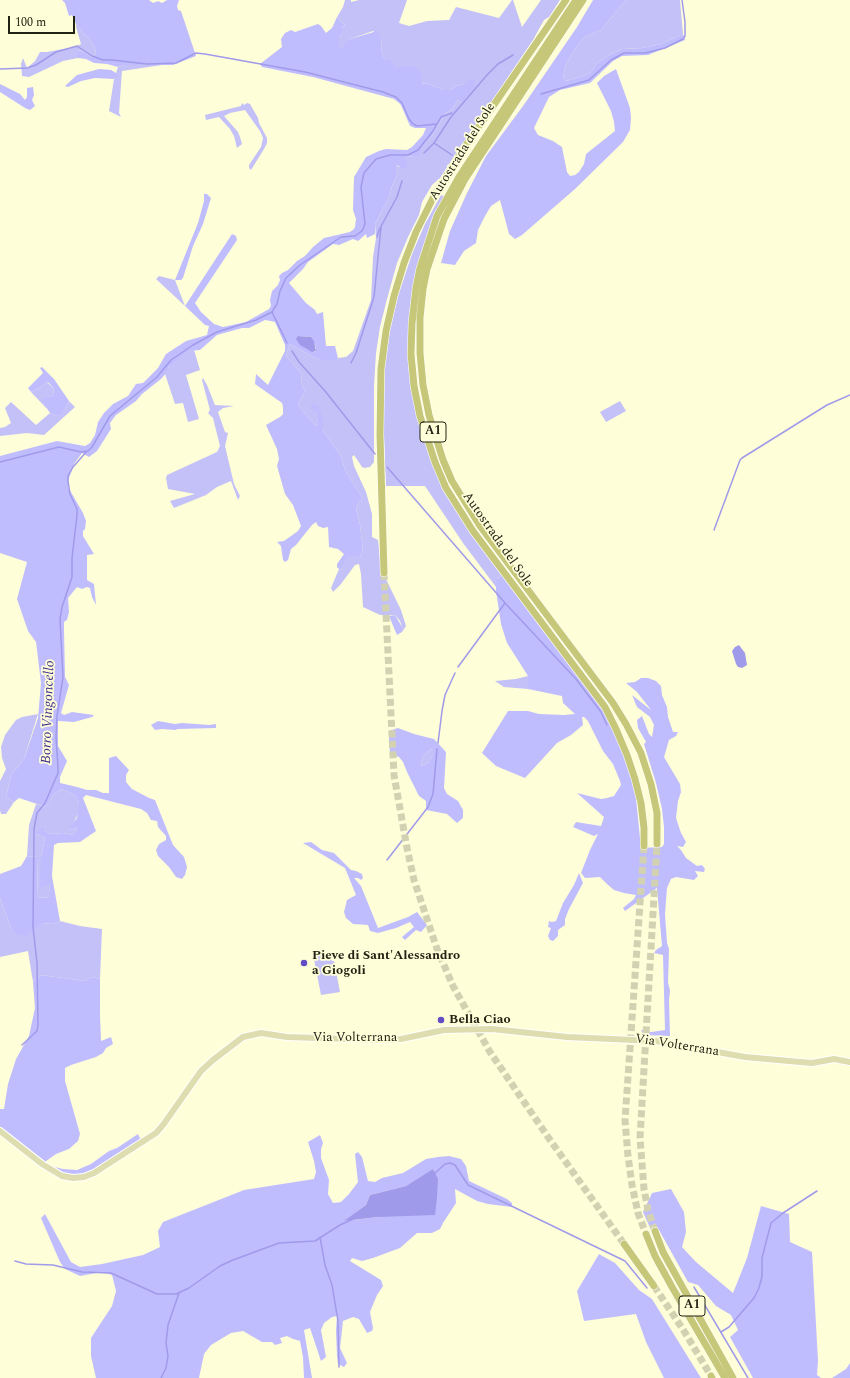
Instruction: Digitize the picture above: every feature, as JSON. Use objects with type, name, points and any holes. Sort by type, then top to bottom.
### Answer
[{"type":"highway","name":"Autostrada del Sole","points":[[384,573],[380,435],[381,369],[386,331],[394,296],[404,263],[422,220],[435,194],[460,154],[566,0]]},
{"type":"highway","name":"Autostrada del Sole","points":[[576,0],[459,177],[437,216],[424,253],[417,281],[412,323],[411,354],[414,386],[420,416],[430,450],[446,488],[473,531],[605,707],[628,755],[635,779],[641,803],[644,828],[644,846]]},
{"type":"highway","name":"Autostrada del Sole","points":[[583,0],[465,179],[444,219],[426,269],[420,318],[420,352],[423,385],[429,415],[443,460],[452,481],[480,526],[614,703],[626,724],[641,753],[651,784],[657,813],[657,844]]},
{"type":"highway","name":"A1","points":[[655,1231],[666,1258],[733,1378]]},
{"type":"highway","name":"A1","points":[[646,1234],[655,1256],[672,1287],[725,1378]]},
{"type":"highway","points":[[624,1244],[654,1286]]},
{"type":"main road","name":"Via Volterrana","points":[[0,1131],[51,1171],[62,1176],[73,1178],[84,1177],[114,1161],[156,1133],[201,1071],[243,1037],[261,1033],[287,1037],[379,1040],[401,1039],[444,1030],[492,1028],[567,1037],[656,1041],[745,1057],[812,1063],[834,1059],[850,1062]]},
{"type":"shaded area","points":[[62,0],[149,0],[153,3],[158,1],[162,3],[167,0],[179,0],[177,6],[178,10],[181,11],[196,56],[173,65],[125,65],[118,67],[94,63],[86,59],[78,58],[78,50],[91,57],[96,54],[95,48],[90,39],[76,24],[72,15],[69,16],[65,3]]},
{"type":"shaded area","points":[[345,0],[351,0],[351,2],[359,0],[407,0],[399,23],[409,26],[427,21],[449,20],[456,7],[499,18],[513,0],[522,27],[541,0],[560,0],[549,17],[544,20],[533,40],[440,178],[432,185],[422,202],[419,215],[397,263],[380,327],[376,353],[374,386],[374,462],[370,467],[364,468],[354,455],[352,457],[354,466],[366,492],[372,514],[372,537],[378,540],[381,569],[401,610],[406,626],[402,632],[400,621],[395,615],[380,615],[363,607],[359,564],[355,565],[333,592],[331,588],[339,569],[342,570],[348,555],[360,557],[363,550],[356,508],[359,502],[363,499],[345,470],[341,456],[322,429],[318,412],[316,426],[298,405],[305,391],[302,385],[301,373],[286,356],[290,344],[315,358],[337,360],[338,358],[346,357],[353,351],[371,300],[373,257],[376,238],[375,224],[390,195],[398,173],[396,165],[399,167],[409,156],[414,157],[432,136],[445,114],[451,110],[458,100],[461,103],[464,84],[456,86],[450,90],[444,90],[426,83],[421,84],[423,80],[417,69],[395,68],[385,59],[382,54],[381,38],[373,31],[350,39],[342,48],[339,48],[339,38],[342,33],[342,28],[345,25],[337,17]]},
{"type":"shaded area","points":[[593,0],[626,0],[601,30],[585,37],[577,46],[566,64],[563,77],[566,81],[591,72],[597,63],[622,49],[643,48],[661,44],[683,34],[685,40],[648,55],[622,56],[613,61],[590,83],[560,90],[549,97],[534,128],[538,135],[553,141],[562,147],[567,172],[570,176],[579,172],[584,164],[586,154],[615,131],[611,111],[597,83],[604,76],[616,69],[630,108],[630,130],[623,142],[575,189],[522,235],[515,239],[509,234],[500,200],[491,206],[485,216],[478,230],[476,243],[464,251],[455,265],[441,263],[450,231],[486,156],[523,106],[577,27]]},
{"type":"shaded area","points":[[626,0],[680,0],[683,34],[661,44],[643,48],[622,49],[597,63],[591,72],[566,81],[563,77],[566,64],[577,46],[585,37],[601,30]]},
{"type":"shaded area","points":[[337,17],[345,25],[342,28],[342,33],[339,38],[339,48],[342,48],[350,39],[377,31],[381,38],[382,54],[385,59],[392,61],[395,68],[415,66],[421,74],[423,80],[422,84],[426,83],[444,90],[450,90],[473,78],[475,81],[475,86],[461,103],[458,100],[451,110],[445,114],[432,136],[421,149],[419,156],[409,156],[405,159],[408,164],[406,169],[396,165],[398,173],[390,195],[375,224],[375,234],[367,238],[366,234],[358,241],[353,239],[339,245],[333,244],[308,262],[289,283],[317,314],[323,312],[326,346],[335,346],[338,358],[337,360],[315,358],[290,344],[286,356],[301,373],[302,385],[305,391],[298,405],[316,426],[318,412],[311,409],[310,406],[314,404],[319,407],[324,423],[322,429],[341,456],[345,470],[363,499],[359,502],[356,508],[363,550],[360,557],[348,556],[342,570],[339,569],[337,564],[344,554],[338,549],[329,547],[328,527],[323,528],[318,526],[316,522],[291,549],[288,560],[285,562],[283,560],[281,546],[277,542],[284,541],[298,531],[301,526],[293,505],[285,494],[277,466],[279,459],[277,449],[266,425],[283,414],[283,407],[282,403],[255,384],[256,374],[268,385],[285,351],[285,345],[275,322],[265,320],[249,328],[242,328],[217,335],[200,350],[189,351],[168,368],[168,371],[161,379],[142,394],[136,401],[116,415],[110,423],[111,429],[97,451],[89,457],[82,453],[74,464],[68,481],[68,487],[83,513],[86,521],[83,536],[94,554],[87,555],[87,580],[94,584],[96,605],[90,588],[87,587],[82,589],[77,587],[68,598],[69,612],[67,620],[64,622],[64,630],[65,677],[69,685],[61,713],[64,715],[72,712],[94,715],[92,717],[74,722],[58,721],[58,746],[67,761],[60,777],[60,783],[87,790],[96,790],[103,793],[109,793],[109,758],[116,756],[129,770],[126,775],[126,782],[132,789],[155,800],[173,845],[184,857],[187,867],[185,875],[182,879],[176,877],[158,856],[156,850],[159,844],[166,840],[166,836],[158,827],[157,821],[151,820],[147,813],[141,809],[86,795],[83,798],[96,831],[80,842],[58,843],[54,845],[52,876],[60,921],[52,924],[43,923],[26,936],[19,935],[12,931],[0,898],[0,874],[21,866],[27,856],[38,857],[37,898],[50,897],[49,884],[40,888],[41,856],[45,838],[34,833],[43,827],[45,831],[51,834],[63,833],[73,835],[77,828],[70,830],[69,828],[77,818],[79,803],[74,795],[62,789],[54,794],[46,807],[19,798],[14,802],[6,797],[11,775],[24,759],[38,718],[41,683],[36,642],[28,631],[17,599],[27,562],[0,553],[0,456],[57,441],[85,446],[90,443],[95,435],[98,422],[104,413],[113,404],[128,396],[136,384],[143,383],[158,368],[166,354],[186,341],[207,335],[209,326],[205,325],[185,306],[232,234],[236,236],[237,240],[195,303],[201,312],[214,324],[223,327],[246,322],[269,309],[271,306],[270,300],[272,291],[278,285],[280,280],[279,276],[282,273],[305,256],[324,238],[350,232],[354,229],[356,219],[353,210],[354,177],[366,157],[386,149],[407,150],[412,147],[423,135],[426,128],[415,128],[410,126],[401,105],[394,99],[313,77],[262,67],[260,64],[282,47],[281,39],[285,33],[291,30],[295,32],[318,24],[326,33],[332,28]],"holes":[[[298,336],[311,337],[315,345],[315,352],[305,348]]]},
{"type":"shaded area","points":[[76,24],[90,39],[95,48],[96,54],[91,57],[79,50],[78,58],[63,61],[29,77],[22,76],[21,64],[23,58],[27,68],[35,61],[40,52],[74,47],[81,44]]},
{"type":"shaded area","points":[[125,65],[162,65],[122,71],[119,113],[121,117],[109,111],[114,79],[116,77],[118,67]]},
{"type":"shaded area","points":[[99,69],[111,70],[116,73],[117,77],[114,79],[95,78],[81,81],[68,87],[65,86],[77,75]]},
{"type":"shaded area","points":[[0,84],[20,94],[25,100],[27,97],[27,88],[33,87],[34,95],[32,100],[35,106],[30,110],[25,108],[0,92]]},
{"type":"shaded area","points":[[242,103],[244,105],[247,103],[250,104],[267,138],[267,143],[264,149],[251,170],[249,165],[261,147],[263,138],[260,131],[245,110],[230,113],[224,116],[238,132],[242,144],[237,148],[234,136],[230,129],[219,117],[206,120],[205,115],[241,106]]},
{"type":"shaded area","points":[[204,194],[207,194],[211,198],[203,224],[193,246],[183,278],[181,280],[175,280],[198,223],[204,201]]},
{"type":"shaded area","points":[[441,195],[444,196],[415,280],[410,385],[436,471],[503,575],[496,579],[496,587],[463,543],[425,486],[386,486],[384,395],[385,365],[390,329],[398,296],[412,254],[425,224]]},
{"type":"shaded area","points":[[159,276],[175,280],[185,306],[156,279]]},
{"type":"shaded area","points":[[298,336],[311,337],[314,341],[316,351],[312,352],[300,345],[296,339]]},
{"type":"shaded area","points":[[194,350],[200,370],[186,375],[199,419],[188,422],[183,403],[175,404],[165,374],[168,371],[168,368],[177,360],[189,351]]},
{"type":"shaded area","points":[[42,367],[54,379],[69,401],[61,414],[57,416],[50,413],[42,399],[53,395],[54,389],[49,383],[47,382],[31,392],[28,388],[43,373],[40,368]]},
{"type":"shaded area","points":[[203,378],[215,405],[234,406],[223,408],[218,412],[225,432],[228,433],[225,446],[234,484],[240,496],[238,500],[231,481],[217,487],[206,495],[174,508],[170,501],[195,494],[168,489],[166,478],[167,475],[217,452],[220,446],[213,418],[208,413],[210,410],[202,380]]},
{"type":"shaded area","points":[[47,382],[54,389],[53,395],[43,399],[48,410],[31,392]]},
{"type":"shaded area","points":[[69,401],[75,407],[44,435],[27,433],[0,436],[0,428],[11,423],[5,408],[11,402],[36,425],[50,413],[57,416],[65,409]]},
{"type":"shaded area","points":[[620,401],[626,411],[606,422],[600,412]]},
{"type":"shaded area","points":[[503,575],[601,706],[617,737],[630,773],[636,798],[641,848],[662,847],[664,844],[664,827],[662,809],[656,783],[644,744],[646,742],[638,728],[637,720],[642,716],[649,734],[652,737],[654,725],[650,717],[637,707],[632,695],[651,710],[637,692],[626,683],[635,682],[641,678],[648,678],[656,681],[661,686],[662,695],[667,707],[668,717],[673,732],[678,732],[676,736],[669,740],[664,757],[680,784],[681,792],[678,801],[676,818],[686,842],[683,847],[677,846],[686,858],[697,866],[702,865],[705,869],[704,872],[695,871],[698,876],[694,880],[676,877],[671,879],[667,888],[665,914],[667,943],[669,949],[668,983],[670,990],[670,1036],[643,1035],[641,1030],[651,1032],[665,1030],[663,955],[654,953],[662,946],[657,888],[625,911],[623,908],[634,899],[636,895],[614,890],[600,877],[585,878],[581,873],[598,834],[594,836],[573,827],[576,822],[601,826],[604,817],[577,793],[601,799],[607,798],[614,796],[621,785],[613,764],[603,751],[588,721],[582,717],[583,725],[571,735],[557,743],[525,778],[496,766],[482,753],[508,711],[528,711],[539,714],[575,714],[563,703],[562,696],[528,689],[528,676],[507,643],[501,624],[496,591],[496,579]]},
{"type":"shaded area","points":[[395,615],[402,627],[402,632],[397,635],[389,616]]},
{"type":"shaded area","points":[[739,645],[745,653],[747,665],[742,668],[738,667],[736,664],[732,651]]},
{"type":"shaded area","points":[[528,676],[528,689],[504,687],[495,681],[516,679]]},
{"type":"shaded area","points":[[38,714],[24,759],[11,775],[6,797],[14,802],[6,814],[1,814],[0,781],[6,769],[2,758],[1,747],[5,735],[16,720],[22,717]]},
{"type":"shaded area","points":[[158,721],[175,724],[216,724],[216,728],[155,730],[151,725]]},
{"type":"shaded area","points":[[398,728],[434,739],[446,752],[444,788],[447,794],[458,801],[463,810],[463,818],[457,823],[447,814],[426,810],[426,801],[419,796],[403,762],[399,757],[390,752],[389,731]],"holes":[[[431,749],[433,750],[433,755],[429,762],[422,766],[423,756]]]},
{"type":"shaded area","points":[[431,749],[433,750],[433,755],[429,762],[422,766],[423,756]]},
{"type":"shaded area","points":[[62,789],[74,795],[79,803],[79,812],[70,830],[77,828],[73,835],[63,833],[51,834],[45,831],[34,833],[45,838],[41,856],[50,893],[50,897],[37,898],[38,857],[27,856],[29,825],[36,804],[46,807],[54,794]]},
{"type":"shaded area","points":[[311,842],[322,850],[334,853],[351,870],[362,874],[363,878],[361,880],[354,878],[361,886],[378,928],[408,917],[417,912],[427,925],[421,932],[416,930],[405,940],[402,937],[414,927],[410,922],[378,933],[370,931],[368,925],[353,924],[346,918],[344,912],[347,900],[356,895],[345,868],[303,843]]},
{"type":"shaded area","points":[[579,873],[583,883],[569,909],[565,919],[565,925],[558,930],[558,936],[553,941],[550,940],[548,936],[551,928],[548,927],[549,921],[556,921],[563,903],[574,885]]},
{"type":"shaded area","points":[[0,898],[12,931],[38,926],[43,923],[52,924],[60,921],[102,929],[100,979],[92,977],[85,981],[41,975],[33,982],[28,951],[0,957]]},
{"type":"shaded area","points":[[316,953],[331,958],[332,961],[334,961],[340,992],[321,995],[313,954]]},
{"type":"shaded area","points":[[41,975],[85,981],[92,977],[100,979],[101,1041],[111,1037],[113,1044],[96,1057],[65,1068],[65,1081],[80,1134],[78,1141],[69,1149],[56,1154],[42,1164],[0,1131],[0,1109],[4,1109],[8,1084],[16,1059],[29,1036],[35,1008],[33,982]]},
{"type":"shaded area","points":[[138,1134],[142,1143],[114,1162],[83,1177],[73,1178],[62,1176],[51,1171],[42,1164],[63,1169],[77,1170],[91,1164],[109,1151],[117,1148]]},
{"type":"shaded area","points":[[320,1135],[323,1143],[321,1158],[329,1180],[328,1194],[333,1203],[341,1202],[358,1182],[355,1154],[358,1152],[362,1157],[368,1181],[375,1182],[382,1178],[403,1173],[426,1159],[449,1156],[461,1159],[466,1166],[469,1181],[507,1199],[512,1203],[512,1207],[477,1201],[455,1189],[456,1203],[440,1229],[432,1233],[417,1233],[400,1248],[373,1258],[362,1261],[352,1258],[350,1261],[381,1280],[383,1286],[377,1295],[370,1312],[373,1328],[372,1331],[367,1333],[359,1319],[353,1317],[343,1321],[340,1348],[347,1363],[344,1367],[338,1364],[336,1331],[337,1316],[332,1317],[324,1323],[321,1330],[326,1357],[321,1361],[310,1328],[304,1330],[312,1378],[304,1378],[303,1357],[300,1341],[287,1336],[280,1338],[282,1343],[275,1345],[272,1342],[262,1342],[243,1331],[231,1333],[211,1345],[204,1354],[199,1378],[96,1378],[91,1356],[91,1338],[112,1306],[116,1291],[112,1275],[102,1272],[80,1276],[65,1269],[60,1262],[41,1218],[45,1214],[71,1262],[80,1267],[143,1255],[160,1247],[158,1231],[163,1222],[244,1190],[314,1179],[316,1172],[308,1142]],"holes":[[[434,1169],[378,1217],[345,1221],[366,1205],[370,1195],[406,1186]]]},
{"type":"shaded area","points":[[433,1169],[438,1179],[435,1215],[378,1217],[344,1221],[366,1205],[370,1195],[406,1186]]},
{"type":"shaded area","points":[[671,1189],[684,1212],[686,1232],[682,1247],[696,1262],[733,1293],[747,1258],[761,1206],[789,1214],[790,1242],[812,1252],[818,1361],[817,1375],[821,1378],[753,1378],[730,1337],[738,1330],[731,1315],[716,1306],[698,1285],[688,1282],[659,1230],[651,1230],[643,1212],[652,1193]]},
{"type":"shaded area","points":[[599,1254],[615,1263],[639,1290],[652,1299],[701,1378],[664,1378],[646,1342],[636,1314],[584,1321],[577,1291]]},
{"type":"shaded area","points":[[850,1363],[850,1378],[832,1378],[846,1369]]},
{"type":"waterway","points":[[541,94],[589,80],[611,60],[624,53],[645,53],[665,48],[683,39],[685,36],[685,22],[682,0]]},
{"type":"waterway","points":[[0,69],[27,68],[36,65],[56,52],[77,46],[92,56],[103,60],[147,64],[176,63],[196,53],[205,54],[305,72],[383,92],[396,97],[402,103],[409,119],[413,124],[417,126],[437,124]]},
{"type":"waterway","points":[[424,153],[434,143],[451,117],[487,75],[498,64],[513,55]]},
{"type":"waterway","points":[[0,462],[59,447],[81,452],[88,451],[92,447],[110,416],[157,377],[171,360],[193,345],[217,332],[256,320],[272,312],[277,304],[280,291],[286,278],[300,265],[341,237],[355,236],[362,231],[365,224],[361,187],[364,173],[376,159],[390,155],[408,155],[418,150],[433,131],[441,117],[452,113]]},
{"type":"waterway","points":[[434,143],[452,155]]},
{"type":"waterway","points":[[377,237],[379,230],[397,197],[402,181]]},
{"type":"waterway","points":[[351,363],[356,353],[374,297],[381,227]]},
{"type":"waterway","points":[[272,312],[287,343]]},
{"type":"waterway","points":[[292,351],[299,362],[325,391],[375,454]]},
{"type":"waterway","points":[[714,530],[742,458],[827,405],[850,395]]},
{"type":"waterway","name":"Borro Vingoncello","points":[[22,1045],[37,1031],[38,1025],[37,963],[33,927],[34,829],[37,813],[45,803],[58,773],[56,737],[57,716],[63,677],[60,619],[62,607],[72,577],[72,558],[77,515],[77,509],[70,494],[68,476],[73,467],[87,451]]},
{"type":"waterway","points":[[387,467],[505,603],[576,679],[601,712],[607,725]]},
{"type":"waterway","points":[[458,667],[505,603]]},
{"type":"waterway","points":[[438,743],[445,695],[455,673]]},
{"type":"waterway","points":[[387,860],[428,807],[433,794],[437,749]]},
{"type":"waterway","points":[[434,1174],[445,1164],[450,1163],[455,1165],[468,1185],[625,1261],[647,1288]]},
{"type":"waterway","points":[[721,1332],[729,1327],[754,1298],[759,1288],[762,1276],[762,1258],[771,1223],[783,1213],[817,1191]]},
{"type":"waterway","points":[[15,1261],[26,1264],[53,1265],[82,1272],[111,1273],[157,1294],[176,1294],[189,1288],[220,1266],[233,1260],[279,1243],[315,1241],[340,1225],[353,1219]]},
{"type":"waterway","points":[[320,1237],[325,1265],[332,1285],[338,1321],[339,1367]]},
{"type":"waterway","points":[[694,1287],[748,1378]]},
{"type":"waterway","points":[[161,1378],[166,1368],[168,1356],[166,1343],[168,1325],[179,1293]]},
{"type":"tunnel","points":[[384,573],[394,775],[414,880],[437,949],[453,986],[490,1052],[624,1244]]},
{"type":"tunnel","points":[[655,1231],[648,1210],[644,1189],[640,1138],[657,844]]},
{"type":"tunnel","points":[[644,846],[625,1120],[632,1185],[638,1213],[646,1234]]},
{"type":"tunnel","points":[[654,1286],[684,1331],[711,1376]]},
{"type":"place","name":"Pieve di Sant'Alessandro a Giogoli","points":[[304,963]]},
{"type":"place","name":"Bella Ciao","points":[[441,1020]]}]
